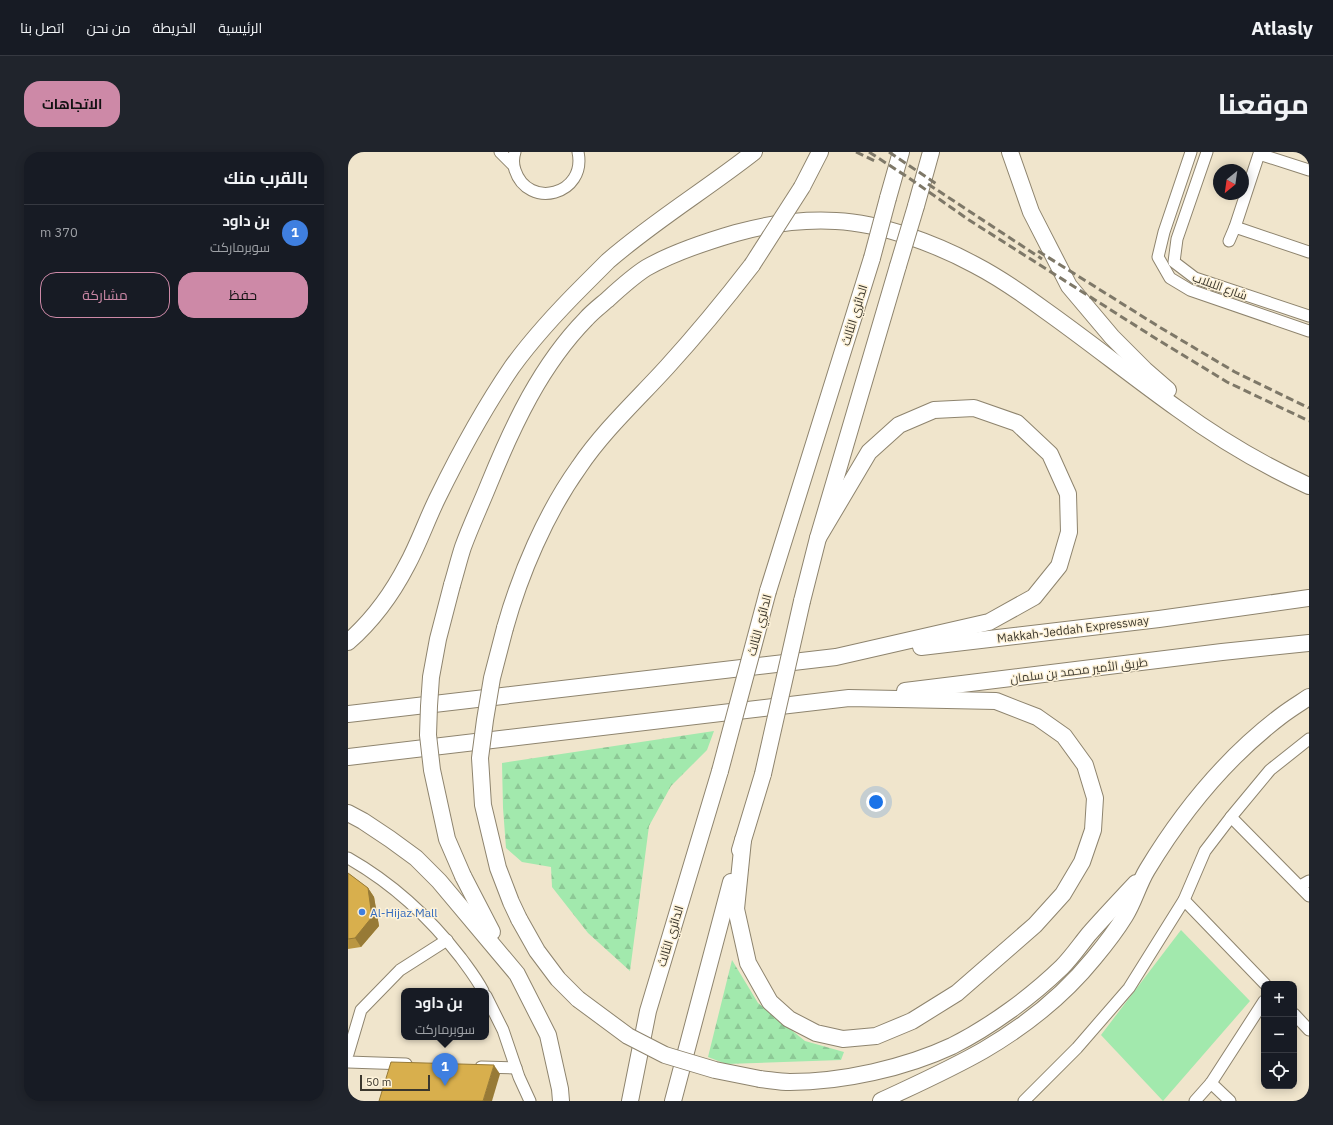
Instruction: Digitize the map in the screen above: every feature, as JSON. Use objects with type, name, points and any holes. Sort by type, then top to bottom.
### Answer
[{"type":"highway","points":[[348,642],[358,633],[393,589],[408,565],[460,453],[509,373],[537,336],[569,300],[608,262],[650,228],[754,152]]},
{"type":"highway","points":[[820,152],[802,187],[752,265],[694,337],[604,435],[579,467],[556,504],[532,554],[512,602],[492,678],[485,720],[480,758],[483,805],[498,868],[510,902],[537,951],[558,979],[578,999],[628,1036],[665,1055],[715,1070],[760,1079],[790,1082],[835,1079],[875,1072],[915,1060],[952,1046],[978,1031],[1006,1012],[1062,966],[1146,871],[1195,800],[1223,769],[1260,733],[1282,715],[1309,697]]},
{"type":"highway","name":"الدائري الثالث","points":[[630,1101],[648,1011],[720,772],[768,591],[872,258],[901,152]]},
{"type":"highway","points":[[674,1101],[743,840],[763,774],[802,600],[818,538],[931,152]]},
{"type":"highway","points":[[1010,152],[1031,212],[1069,286],[1112,337],[1145,370],[1232,446]]},
{"type":"highway","points":[[505,959],[446,839],[432,770],[428,735],[431,677],[438,639],[464,545],[498,462],[526,402],[543,374],[565,343],[586,319],[616,291],[644,270],[669,257],[716,238],[750,229],[788,222],[838,221],[864,224],[924,241],[993,274],[1096,347],[1178,409],[1232,446],[1264,464],[1309,486]]},
{"type":"highway","points":[[348,714],[836,657],[989,622],[1034,597],[1060,566],[1069,532],[1068,494],[1050,454],[1017,423],[974,408],[934,410],[899,425],[869,452],[818,538]]},
{"type":"highway","name":"Makkah-Jeddah Expressway","points":[[836,657],[1159,619],[1309,598]]},
{"type":"highway","name":"طريق الأمير محمد بن سلمان","points":[[849,698],[1222,652],[1309,644]]},
{"type":"highway","points":[[348,757],[849,698],[996,701],[1037,717],[1064,736],[1085,766],[1095,798],[1093,830],[1082,862],[1063,894],[1034,925],[957,994],[912,1021],[876,1036],[843,1039],[816,1033],[788,1019],[770,1002],[748,962],[736,909],[743,840]]},
{"type":"highway","points":[[348,813],[390,838],[416,858],[439,881],[517,974],[548,1035],[560,1089],[561,1101]]},
{"type":"highway","points":[[880,1101],[938,1074],[984,1050],[1024,1024],[1059,996],[1094,958],[1125,917],[1146,871]]},
{"type":"street","points":[[500,152],[514,165]]},
{"type":"street","points":[[515,152],[514,165],[517,176],[524,185],[533,191],[544,194],[555,193],[565,188],[573,180],[578,170],[580,159],[578,152]]},
{"type":"street","name":"شارع اللبلاب","points":[[1191,152],[1164,232],[1158,257],[1170,278],[1190,290],[1309,331]]},
{"type":"street","name":"شارع اللبلاب","points":[[1206,152],[1177,239],[1174,262],[1195,278],[1309,316]]},
{"type":"street","points":[[1228,241],[1235,227],[1260,154],[1309,170]]},
{"type":"street","points":[[1235,227],[1309,252]]},
{"type":"street","points":[[1024,1101],[1077,1048],[1129,988],[1184,900],[1205,851],[1231,817],[1270,770],[1309,739]]},
{"type":"street","points":[[1231,817],[1304,884],[1309,896]]},
{"type":"street","points":[[348,858],[368,869],[407,900],[447,940],[478,981],[482,988]]},
{"type":"street","points":[[1184,900],[1262,981]]},
{"type":"street","points":[[348,1054],[361,1010],[400,970],[447,940]]},
{"type":"street","points":[[489,1002],[503,1030],[516,1068],[530,1101]]},
{"type":"street","points":[[1195,1101],[1211,1083],[1261,1006]]},
{"type":"street","points":[[1297,1017],[1309,1030]]},
{"type":"street","points":[[348,1062],[417,1064]]},
{"type":"street","points":[[470,1066],[516,1068]]},
{"type":"street","points":[[1211,1083],[1230,1101]]},
{"type":"green space","points":[[714,731],[707,750],[671,786],[649,826],[630,971],[588,933],[552,887],[551,867],[522,862],[506,848],[502,763]]},
{"type":"green space","points":[[1181,930],[1250,1001],[1163,1101],[1101,1035]]},
{"type":"green space","points":[[732,960],[758,1003],[805,1041],[844,1052],[841,1060],[726,1064],[708,1057]]},
{"type":"building","name":"Al-Hijaz Mall","points":[[348,873],[368,888],[372,917],[355,938],[348,939]]},
{"type":"building","points":[[391,1062],[494,1065],[483,1101],[379,1101]]},
{"type":"railway","points":[[856,152],[875,161]]},
{"type":"railway","points":[[869,152],[969,220],[1155,338],[1227,382],[1309,421]]},
{"type":"railway","points":[[889,152],[938,185]]},
{"type":"railway","points":[[928,184],[1042,259]]},
{"type":"railway","points":[[1038,251],[1161,328],[1235,372],[1309,408]]},
{"type":"place","name":"Al-Hijaz Mall","points":[[362,912]]},
{"type":"place","name":"بن داود","points":[[445,1086]]}]
